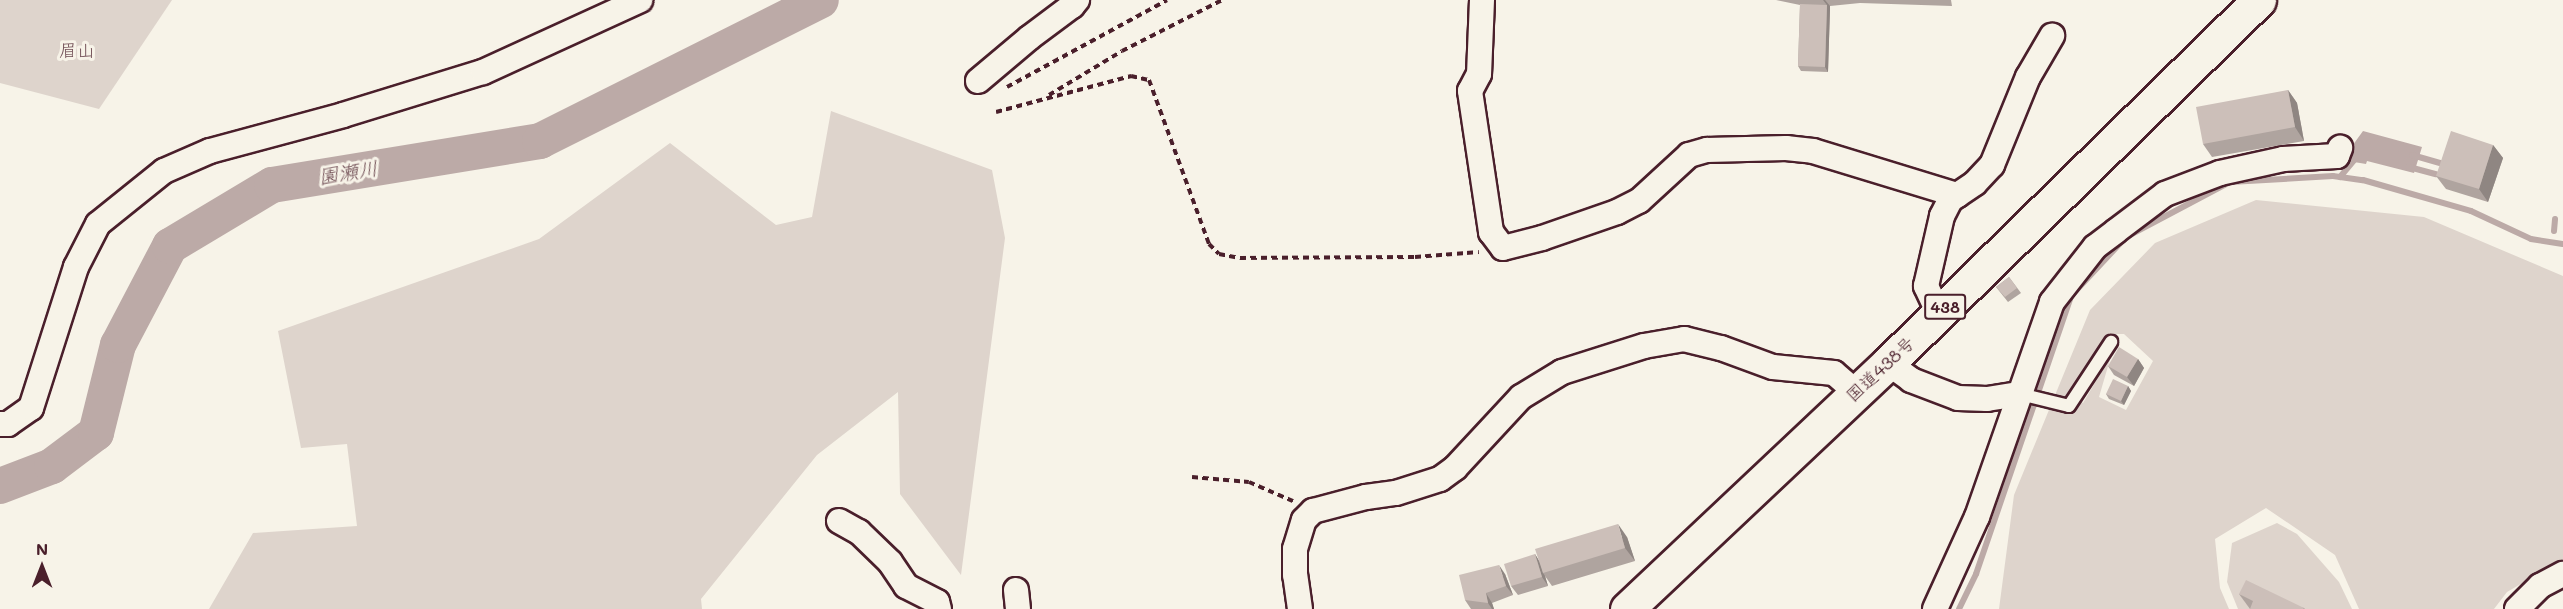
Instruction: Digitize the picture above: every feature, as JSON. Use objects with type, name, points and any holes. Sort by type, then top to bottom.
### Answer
[{"type":"highway","name":"国道438号","points":[[1627,609],[1939,314],[2259,0]]},
{"type":"street","points":[[0,424],[8,424],[31,408],[76,267],[98,224],[164,171],[210,151],[343,115],[483,72],[640,0]]},
{"type":"street","points":[[978,81],[1077,0]]},
{"type":"street","points":[[1482,0],[1479,74],[1470,91],[1491,232],[1503,248],[1542,238],[1617,212],[1646,195],[1689,155],[1707,150],[1786,148],[1813,151],[1957,195]]},
{"type":"street","points":[[1939,314],[1926,286],[1942,216],[1950,200],[1992,165],[2028,77],[2052,36]]},
{"type":"street","points":[[1935,609],[1977,517],[2023,396],[2052,302],[2095,247],[2165,194],[2220,173],[2283,159],[2337,156],[2340,148]]},
{"type":"street","points":[[1300,609],[1295,575],[1295,549],[1304,520],[1309,515],[1334,504],[1396,493],[1440,479],[1455,468],[1521,397],[1562,372],[1644,346],[1684,339],[1721,348],[1773,367],[1834,373],[1856,392]]},
{"type":"street","points":[[1888,363],[1911,380],[1958,398],[1986,399],[2023,396]]},
{"type":"street","points":[[839,521],[859,532],[890,562],[906,586],[938,602],[939,609]]},
{"type":"street","points":[[2517,609],[2540,586],[2563,574]]},
{"type":"lane","points":[[2023,396],[2069,406],[2111,342]]},
{"type":"path","points":[[1005,89],[1167,0]]},
{"type":"path","points":[[1043,99],[1122,51],[1222,0]]},
{"type":"path","points":[[996,112],[1131,76],[1149,80],[1209,244],[1219,254],[1240,258],[1415,257],[1503,248]]},
{"type":"path","points":[[1192,477],[1249,482],[1282,494],[1309,515]]},
{"type":"green space","name":"眉山","points":[[0,0],[172,0],[99,109],[0,83]]},
{"type":"green space","points":[[831,111],[992,170],[1005,238],[961,575],[900,494],[898,392],[817,455],[701,599],[702,609],[209,609],[253,533],[357,526],[347,444],[301,448],[278,331],[539,239],[670,143],[776,225],[812,217]]},
{"type":"green space","points":[[2256,200],[2424,217],[2563,276],[2563,559],[2507,592],[2494,609],[2359,609],[2335,555],[2266,508],[2215,539],[2220,588],[2229,609],[1999,609],[2014,495],[2090,310],[2155,243]],"holes":[[[2111,334],[2124,334],[2153,361],[2126,410],[2099,397],[2111,356],[2083,403],[2072,393]]]},
{"type":"green space","points":[[2277,523],[2297,534],[2339,582],[2352,609],[2238,609],[2227,582],[2232,543]]},
{"type":"shaded area","points":[[2363,131],[2422,147],[2414,173],[2367,161],[2366,164],[2342,160]]},
{"type":"building","points":[[1800,4],[1827,5],[1825,67],[1798,66]]},
{"type":"building","points":[[2288,90],[2295,127],[2203,144],[2196,107]]},
{"type":"building","points":[[2451,131],[2493,145],[2479,189],[2436,176]]},
{"type":"building","points":[[2009,277],[2017,288],[2005,297],[1996,287]]},
{"type":"building","points":[[2119,347],[2138,359],[2127,377],[2108,366]]},
{"type":"building","points":[[2113,379],[2128,386],[2121,401],[2106,394]]},
{"type":"building","points":[[1618,524],[1625,548],[1543,573],[1535,549]]},
{"type":"building","points":[[1535,554],[1542,577],[1511,586],[1504,564]]},
{"type":"building","points":[[1499,565],[1506,586],[1486,593],[1488,603],[1465,600],[1459,575]]},
{"type":"building","points":[[2246,580],[2304,608],[2250,609],[2253,601],[2239,594]]},
{"type":"waterway","name":"園瀬川","points":[[0,486],[52,466],[96,433],[118,345],[170,246],[272,185],[540,141],[821,0]]},
{"type":"waterway","points":[[2412,155],[2440,163]]},
{"type":"waterway","points":[[2340,177],[2357,157]]},
{"type":"waterway","points":[[2409,167],[2436,174]]},
{"type":"waterway","points":[[1959,609],[1976,574],[2071,296],[2126,237],[2230,182],[2333,176],[2363,180],[2471,211],[2531,239],[2563,244]]},
{"type":"waterway","points":[[2554,231],[2555,219]]}]
